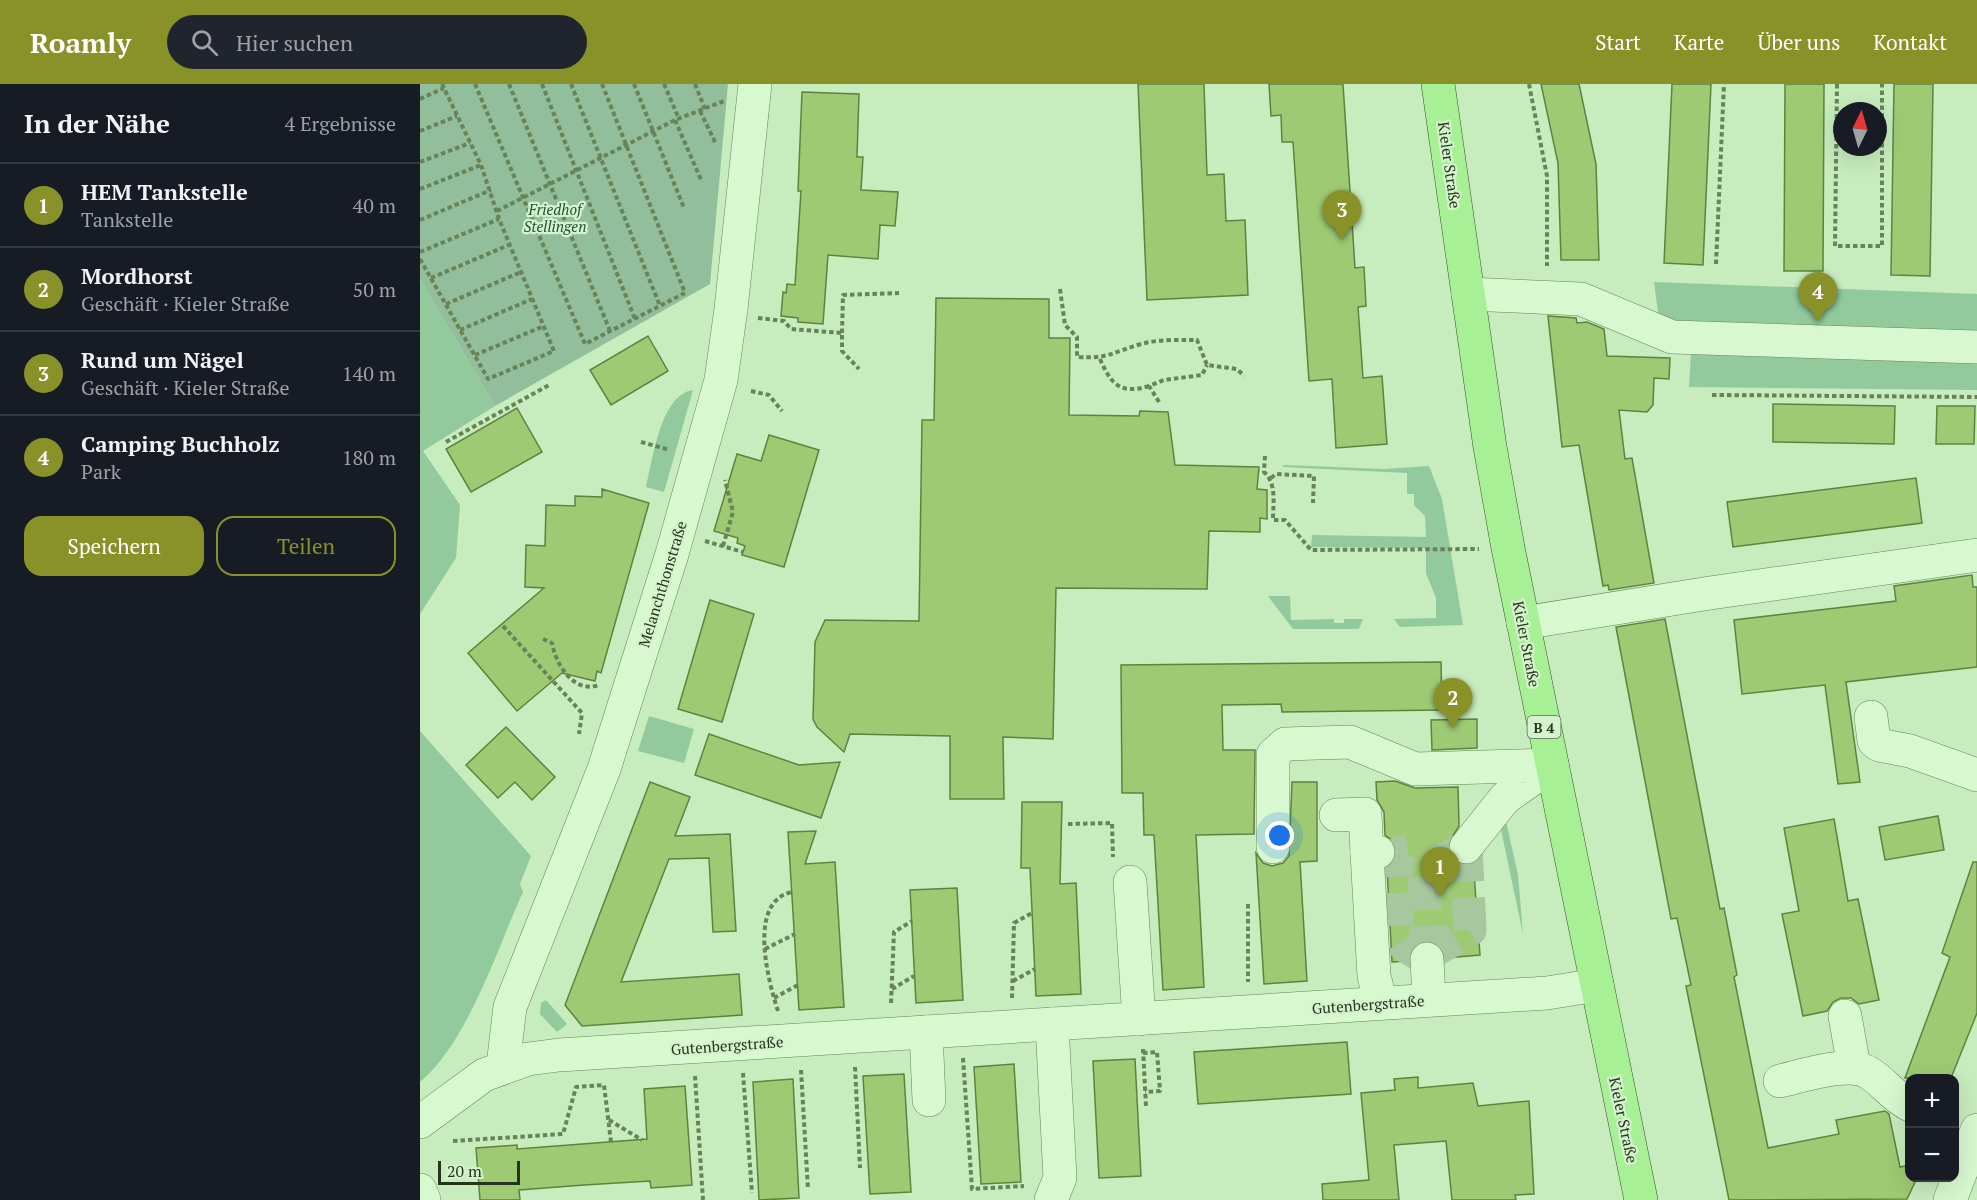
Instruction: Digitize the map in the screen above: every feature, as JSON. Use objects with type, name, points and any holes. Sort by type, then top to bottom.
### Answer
[{"type":"main road","name":"Kieler Straße","points":[[1438,84],[1508,548],[1641,1200]]},
{"type":"street","name":"Melanchthonstraße","points":[[503,1066],[505,1037],[513,998],[604,769],[672,555],[721,380],[755,90]]},
{"type":"street","points":[[1468,294],[1581,299],[1672,337],[1977,347]]},
{"type":"street","points":[[1523,623],[1710,593],[1977,555]]},
{"type":"street","points":[[1871,717],[1874,741],[1879,745],[1910,751],[1977,775]]},
{"type":"street","points":[[1273,847],[1273,755],[1285,744],[1350,742],[1415,769],[1552,765]]},
{"type":"street","points":[[1466,847],[1505,798],[1552,765]]},
{"type":"street","points":[[1336,815],[1365,814],[1372,852],[1374,976],[1380,1003]]},
{"type":"street","points":[[1130,882],[1140,1018]]},
{"type":"street","points":[[1427,959],[1429,1000]]},
{"type":"street","name":"Gutenbergstraße","points":[[420,1122],[463,1089],[503,1066],[528,1059],[559,1055],[1547,993],[1597,985]]},
{"type":"street","points":[[1845,1016],[1854,1067]]},
{"type":"street","points":[[1052,1024],[1055,1192]]},
{"type":"street","points":[[926,1032],[929,1100]]},
{"type":"street","points":[[1780,1081],[1854,1067],[1868,1072],[1886,1090],[1905,1102]]},
{"type":"street","points":[[1951,1200],[1977,1130],[1959,1124]]},
{"type":"street","points":[[420,1190],[424,1200]]},
{"type":"path","points":[[475,84],[585,344],[685,293],[602,84]]},
{"type":"path","points":[[509,84],[610,331]]},
{"type":"path","points":[[542,84],[635,318]]},
{"type":"path","points":[[571,84],[660,306]]},
{"type":"path","points":[[634,84],[684,208]]},
{"type":"path","points":[[664,84],[702,182]]},
{"type":"path","points":[[695,84],[705,109]]},
{"type":"path","points":[[1529,84],[1547,176],[1548,266],[1536,267]]},
{"type":"path","points":[[1716,264],[1724,84]]},
{"type":"path","points":[[1836,84],[1835,246],[1882,246],[1882,84]]},
{"type":"path","points":[[420,99],[443,86],[481,165],[509,245],[554,351],[488,379],[420,259]]},
{"type":"path","points":[[497,211],[677,120],[755,90]]},
{"type":"path","points":[[700,111],[716,144]]},
{"type":"path","points":[[420,131],[457,116]]},
{"type":"path","points":[[420,162],[470,143]]},
{"type":"path","points":[[420,189],[481,165]]},
{"type":"path","points":[[420,220],[491,190]]},
{"type":"path","points":[[420,252],[499,219]]},
{"type":"path","points":[[431,278],[509,245]]},
{"type":"path","points":[[446,304],[520,272]]},
{"type":"path","points":[[1060,289],[1065,325],[1077,337],[1077,357],[1100,359],[1142,343],[1170,339],[1197,340],[1207,365],[1202,375],[1164,380],[1135,390],[1116,385],[1109,379],[1100,359]]},
{"type":"path","points":[[859,369],[842,351],[843,294],[899,293]]},
{"type":"path","points":[[460,330],[532,299]]},
{"type":"path","points":[[475,356],[544,326]]},
{"type":"path","points":[[791,329],[842,333]]},
{"type":"path","points":[[1207,365],[1237,369],[1244,376]]},
{"type":"path","points":[[748,402],[753,380]]},
{"type":"path","points":[[446,442],[550,384]]},
{"type":"path","points":[[1149,386],[1159,402]]},
{"type":"path","points":[[751,391],[769,395],[782,411]]},
{"type":"path","points":[[1712,395],[1977,397]]},
{"type":"path","points":[[1265,456],[1264,472],[1271,478],[1273,520],[1285,520],[1311,550],[1508,548]]},
{"type":"path","points":[[723,546],[733,512],[725,480],[728,469]]},
{"type":"path","points":[[1271,478],[1276,474],[1314,476],[1313,503]]},
{"type":"path","points":[[730,548],[743,552]]},
{"type":"path","points":[[503,626],[582,712],[579,734]]},
{"type":"path","points":[[543,639],[552,643],[557,659],[576,684],[590,688],[600,684]]},
{"type":"path","points":[[1068,824],[1112,823],[1114,871],[1130,882]]},
{"type":"path","points":[[787,1041],[774,998],[765,949],[767,917],[772,902],[783,894],[792,892]]},
{"type":"path","points":[[1248,904],[1249,1012]]},
{"type":"path","points":[[1010,1027],[1014,923],[1032,913]]},
{"type":"path","points":[[890,1034],[894,932],[912,921]]},
{"type":"path","points":[[765,949],[795,934]]},
{"type":"path","points":[[1012,981],[1035,969]]},
{"type":"path","points":[[892,990],[915,976]]},
{"type":"path","points":[[774,998],[798,985]]},
{"type":"path","points":[[1140,1018],[1146,1106]]},
{"type":"path","points":[[961,1030],[972,1190],[1055,1192]]},
{"type":"path","points":[[1143,1053],[1157,1052],[1160,1091],[1145,1092]]},
{"type":"path","points":[[743,1066],[752,1193]]},
{"type":"path","points":[[695,1069],[703,1200]]},
{"type":"path","points":[[855,1073],[860,1168]]},
{"type":"path","points":[[802,1077],[808,1189]]},
{"type":"path","points":[[453,1141],[563,1134],[576,1087],[604,1085],[611,1142]]},
{"type":"path","points":[[609,1120],[642,1140]]},
{"type":"green space","name":"Friedhof Stellingen","points":[[420,84],[728,84],[710,284],[495,406],[420,279]]},
{"type":"green space","points":[[420,279],[495,406],[423,451],[460,505],[456,558],[420,614]]},
{"type":"green space","points":[[1654,282],[1977,294],[1977,390],[1689,387],[1691,352],[1663,349]]},
{"type":"green space","points":[[693,390],[664,492],[646,487],[655,446],[665,416],[682,394]]},
{"type":"green space","points":[[1283,465],[1384,469],[1429,466],[1442,499],[1463,625],[1400,627],[1394,619],[1436,618],[1436,598],[1426,573],[1426,548],[1311,547],[1312,535],[1426,537],[1425,516],[1414,505],[1414,494],[1407,494],[1407,473],[1283,467]]},
{"type":"green space","points":[[1268,596],[1290,596],[1291,620],[1334,619],[1334,623],[1344,623],[1344,619],[1363,619],[1359,629],[1293,629]]},
{"type":"green space","points":[[649,716],[694,729],[684,763],[638,751]]},
{"type":"green space","points":[[420,731],[531,856],[520,884],[523,892],[480,993],[453,1043],[437,1065],[420,1082]]},
{"type":"green space","points":[[1506,821],[1518,875],[1523,934],[1500,825]]},
{"type":"green space","points":[[546,1000],[567,1024],[557,1032],[540,1014],[541,1003]]},
{"type":"building","points":[[1138,84],[1204,84],[1207,175],[1224,174],[1226,221],[1245,220],[1248,295],[1147,300]]},
{"type":"building","points":[[1269,84],[1343,84],[1355,268],[1364,267],[1366,306],[1358,307],[1363,378],[1382,376],[1387,444],[1336,448],[1332,379],[1309,381],[1293,142],[1282,142],[1281,115],[1271,116]]},
{"type":"building","points":[[1541,84],[1579,84],[1596,164],[1599,260],[1561,260],[1558,163]]},
{"type":"building","points":[[1672,84],[1711,84],[1703,265],[1664,263]]},
{"type":"building","points":[[1785,84],[1824,84],[1823,271],[1784,271]]},
{"type":"building","points":[[1894,84],[1933,84],[1930,276],[1891,275]]},
{"type":"building","points":[[802,92],[859,94],[857,157],[863,157],[861,190],[898,192],[895,226],[880,225],[878,259],[828,255],[823,324],[798,322],[798,318],[781,316],[783,292],[786,293],[787,284],[795,285],[801,191],[798,191]]},
{"type":"building","points":[[936,298],[1049,299],[1049,338],[1070,338],[1069,415],[1139,416],[1140,411],[1168,412],[1175,465],[1259,467],[1257,489],[1267,490],[1267,519],[1260,518],[1260,532],[1209,531],[1207,589],[1056,588],[1053,739],[1003,737],[1004,799],[950,799],[950,736],[850,734],[844,752],[817,727],[813,719],[815,642],[825,620],[919,621],[922,420],[934,420]]},
{"type":"building","points":[[1548,316],[1576,318],[1577,323],[1587,322],[1604,329],[1607,356],[1670,358],[1669,379],[1654,378],[1653,405],[1647,412],[1619,410],[1625,459],[1632,458],[1654,583],[1609,590],[1608,585],[1603,586],[1579,445],[1562,447]]},
{"type":"building","points":[[648,336],[668,371],[611,405],[590,370]]},
{"type":"building","points":[[1773,404],[1895,406],[1894,444],[1773,442]]},
{"type":"building","points":[[1937,406],[1975,406],[1974,444],[1936,444]]},
{"type":"building","points":[[517,408],[542,452],[471,492],[446,449]]},
{"type":"building","points":[[769,435],[819,450],[784,567],[742,555],[745,546],[737,543],[738,538],[714,531],[737,454],[761,461]]},
{"type":"building","points":[[1916,478],[1922,523],[1733,547],[1727,502]]},
{"type":"building","points":[[602,489],[649,503],[601,673],[597,671],[595,681],[562,673],[517,711],[468,653],[544,588],[525,587],[526,545],[545,546],[546,505],[575,506],[575,496],[602,497]]},
{"type":"building","points":[[1972,575],[1973,587],[1977,587],[1977,667],[1846,682],[1860,782],[1838,784],[1825,685],[1742,694],[1734,620],[1896,601],[1894,586]]},
{"type":"building","points":[[710,600],[754,614],[722,722],[678,709]]},
{"type":"building","points":[[1665,619],[1720,909],[1724,908],[1737,975],[1734,977],[1768,1148],[1839,1134],[1836,1120],[1885,1111],[1889,1114],[1900,1167],[1905,1166],[1905,1182],[1915,1182],[1907,1199],[1729,1200],[1686,986],[1691,985],[1677,918],[1671,919],[1616,627]]},
{"type":"building","points":[[1441,662],[1442,710],[1282,712],[1281,704],[1222,705],[1223,750],[1255,750],[1254,834],[1196,835],[1204,987],[1163,990],[1154,835],[1144,835],[1143,793],[1122,793],[1121,665]]},
{"type":"building","points":[[1477,719],[1477,748],[1432,750],[1431,720]]},
{"type":"building","points":[[506,727],[555,777],[532,800],[515,782],[498,798],[466,765]]},
{"type":"building","points":[[709,734],[799,765],[840,762],[821,818],[695,775]]},
{"type":"building","points":[[1395,781],[1415,788],[1458,787],[1459,826],[1448,844],[1448,853],[1455,862],[1472,865],[1480,955],[1446,958],[1443,949],[1436,943],[1426,940],[1416,944],[1411,950],[1408,961],[1392,962],[1387,868],[1395,860],[1397,851],[1393,841],[1385,835],[1384,812],[1377,800],[1376,782]]},
{"type":"building","points":[[650,782],[690,797],[675,836],[730,834],[736,931],[713,932],[709,858],[669,859],[621,982],[739,974],[742,1015],[582,1026],[565,1005]]},
{"type":"building","points":[[1292,782],[1317,782],[1317,861],[1300,862],[1307,981],[1264,984],[1256,853],[1263,863],[1272,866],[1283,863],[1289,856]]},
{"type":"building","points":[[1022,802],[1062,802],[1060,884],[1076,883],[1081,994],[1036,996],[1030,868],[1021,868]]},
{"type":"building","points":[[1938,816],[1944,850],[1885,860],[1879,827]]},
{"type":"building","points":[[1834,819],[1848,901],[1858,899],[1879,1000],[1859,1004],[1851,998],[1841,998],[1833,1002],[1827,1011],[1803,1016],[1782,914],[1799,911],[1784,828]]},
{"type":"building","points":[[816,831],[805,864],[835,862],[844,1007],[799,1010],[788,832]]},
{"type":"building","points":[[1973,862],[1977,862],[1977,1013],[1953,1074],[1906,1074],[1950,957],[1942,953]]},
{"type":"building","points":[[957,888],[963,1000],[916,1003],[910,890]]},
{"type":"building","points":[[1347,1042],[1351,1094],[1198,1104],[1194,1052]]},
{"type":"building","points":[[1135,1059],[1141,1176],[1099,1178],[1093,1061]]},
{"type":"building","points":[[1014,1064],[1021,1182],[981,1184],[974,1067]]},
{"type":"building","points":[[904,1074],[911,1192],[870,1194],[863,1076]]},
{"type":"building","points":[[1418,1077],[1418,1088],[1473,1083],[1478,1106],[1529,1101],[1534,1194],[1515,1195],[1516,1200],[1452,1200],[1446,1141],[1394,1145],[1399,1200],[1323,1200],[1322,1184],[1369,1180],[1361,1093],[1395,1090],[1394,1079]]},
{"type":"building","points":[[793,1079],[799,1198],[759,1200],[753,1082]]},
{"type":"building","points":[[685,1086],[692,1185],[651,1188],[650,1181],[584,1185],[519,1190],[520,1200],[480,1200],[476,1148],[517,1145],[517,1149],[647,1139],[644,1089]]},
{"type":"tunnel","points":[[1427,955],[1470,930],[1466,847]]},
{"type":"tunnel","points":[[1427,959],[1424,871],[1466,847]]},
{"type":"tunnel","points":[[1408,851],[1401,852],[1396,863],[1398,936],[1405,946],[1427,959]]},
{"type":"place","name":"Rund um Nägel","points":[[1342,240]]},
{"type":"place","name":"Camping Buchholz","points":[[1818,322]]},
{"type":"place","name":"Mordhorst","points":[[1453,728]]},
{"type":"place","name":"HEM Tankstelle","points":[[1440,897]]}]
